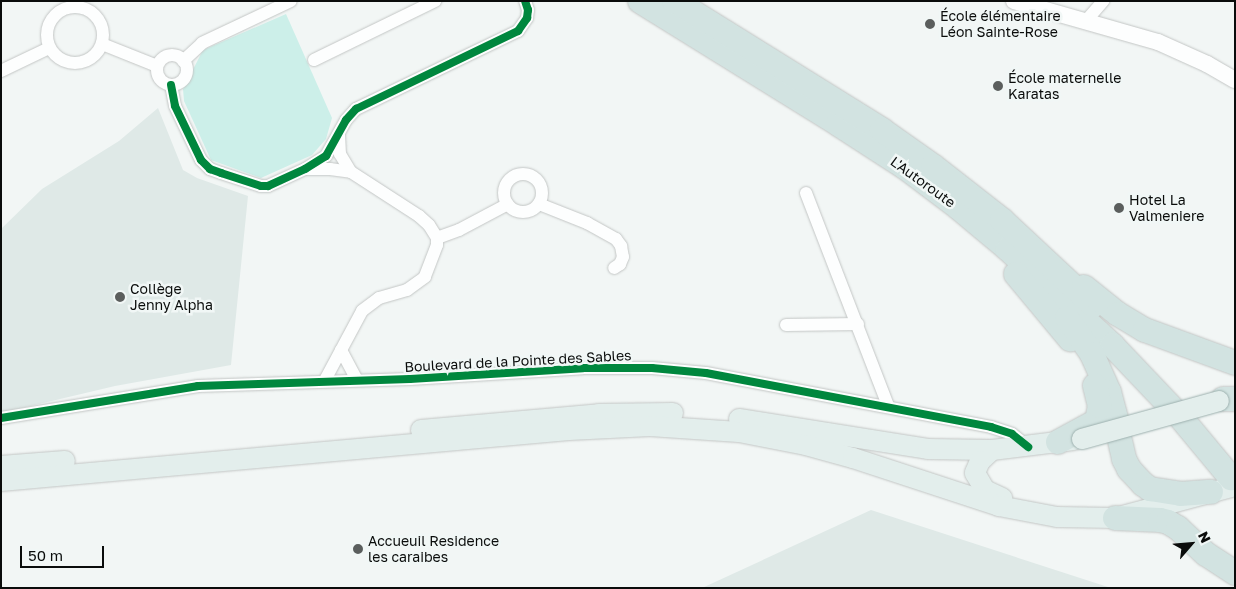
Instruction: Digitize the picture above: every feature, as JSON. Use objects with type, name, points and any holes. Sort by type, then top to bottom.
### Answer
[{"type":"highway","name":"L'Autoroute","points":[[640,1],[906,168],[1008,248],[1185,411]]},
{"type":"highway","name":"L'Autoroute","points":[[675,1],[882,130],[956,184],[1036,251],[1136,347],[1234,473]]},
{"type":"highway","points":[[906,168],[1056,306],[1083,338],[1102,375],[1118,430],[1124,459],[1129,469],[1150,489],[1180,494],[1211,492]]},
{"type":"highway","points":[[1036,251],[1133,324],[1166,339],[1235,363]]},
{"type":"highway","points":[[1002,258],[1061,325],[1079,352],[1098,393],[1100,406],[1098,418],[1094,424],[1081,435],[1058,442]]},
{"type":"highway","points":[[1115,518],[1168,522],[1178,528],[1206,554],[1235,574]]},
{"type":"main road","points":[[1081,435],[1143,422],[1228,399]]},
{"type":"main road","points":[[1,466],[169,453],[543,418],[644,412],[697,414],[748,420],[928,449],[992,450],[1058,442]]},
{"type":"main road","points":[[1,480],[606,427],[696,428],[739,432],[806,445],[853,458],[1000,506],[1038,515],[1115,518],[1211,492],[1234,473]]},
{"type":"main road","points":[[992,450],[976,466],[975,473],[981,485],[991,494],[1038,515]]},
{"type":"main road","points":[[1,493],[164,466]]},
{"type":"street","points":[[183,61],[202,43],[291,1]]},
{"type":"street","points":[[314,60],[435,1]]},
{"type":"street","points":[[171,85],[175,106],[201,160],[210,169],[260,186],[275,184],[326,156],[346,120],[356,109],[518,31],[527,18],[528,10],[525,1]]},
{"type":"street","points":[[1014,1],[1158,42],[1185,53],[1235,80]]},
{"type":"street","points":[[1086,22],[1097,3]]},
{"type":"street","points":[[84,5],[97,18],[103,36],[102,44],[90,60],[72,64],[55,56],[49,48],[47,31],[54,16],[69,8],[84,5]]},
{"type":"street","points":[[102,44],[158,66]]},
{"type":"street","points":[[1,71],[49,48]]},
{"type":"street","points":[[169,56],[174,56],[183,61],[186,70],[184,79],[171,85],[160,79],[158,66],[160,61],[169,56]]},
{"type":"street","points":[[338,135],[340,154],[351,172]]},
{"type":"street","points":[[305,169],[330,169],[351,172],[419,216],[430,225],[437,238],[437,245],[425,277],[407,290],[380,298],[362,311],[325,380]]},
{"type":"street","points":[[520,174],[526,174],[538,180],[541,185],[542,198],[540,204],[530,211],[524,212],[512,208],[508,204],[504,191],[509,180],[520,174]]},
{"type":"street","points":[[806,193],[888,406]]},
{"type":"street","points":[[437,238],[459,230],[508,204]]},
{"type":"street","points":[[540,204],[587,223],[616,239],[621,246],[623,257],[620,264],[614,268]]},
{"type":"street","points":[[786,325],[858,324]]},
{"type":"street","points":[[341,350],[357,380]]},
{"type":"street","name":"Boulevard de la Pointe des Sables","points":[[1,418],[198,386],[583,368],[652,368],[706,373],[888,406],[999,429],[1012,434],[1028,447]]},
{"type":"shaded area","name":"Collège Jenny Alpha","points":[[158,108],[183,170],[197,178],[248,196],[231,365],[115,386],[1,413],[1,229],[42,189],[119,141]]},
{"type":"shaded area","points":[[871,510],[1111,588],[702,588]]},
{"type":"green space","points":[[286,14],[332,118],[326,139],[312,155],[261,178],[211,160],[184,101],[183,89],[203,50]]},
{"type":"cycle path","points":[[171,85],[175,106],[201,160],[210,169],[261,186],[268,186],[305,169],[326,156],[346,120],[356,109],[518,31],[527,18],[528,10],[525,1]]},
{"type":"cycle path","points":[[1,418],[198,386],[410,379],[583,368],[652,368],[706,373],[991,427],[1012,434],[1028,447]]},
{"type":"place","name":"École élémentaire Léon Sainte-Rose","points":[[930,24]]},
{"type":"place","name":"École maternelle Karatas","points":[[998,86]]},
{"type":"place","name":"Hotel La Valmeniere","points":[[1119,208]]},
{"type":"place","name":"Collège Jenny Alpha","points":[[120,297]]},
{"type":"place","name":"Accueuil Residence les caraibes","points":[[358,549]]}]
